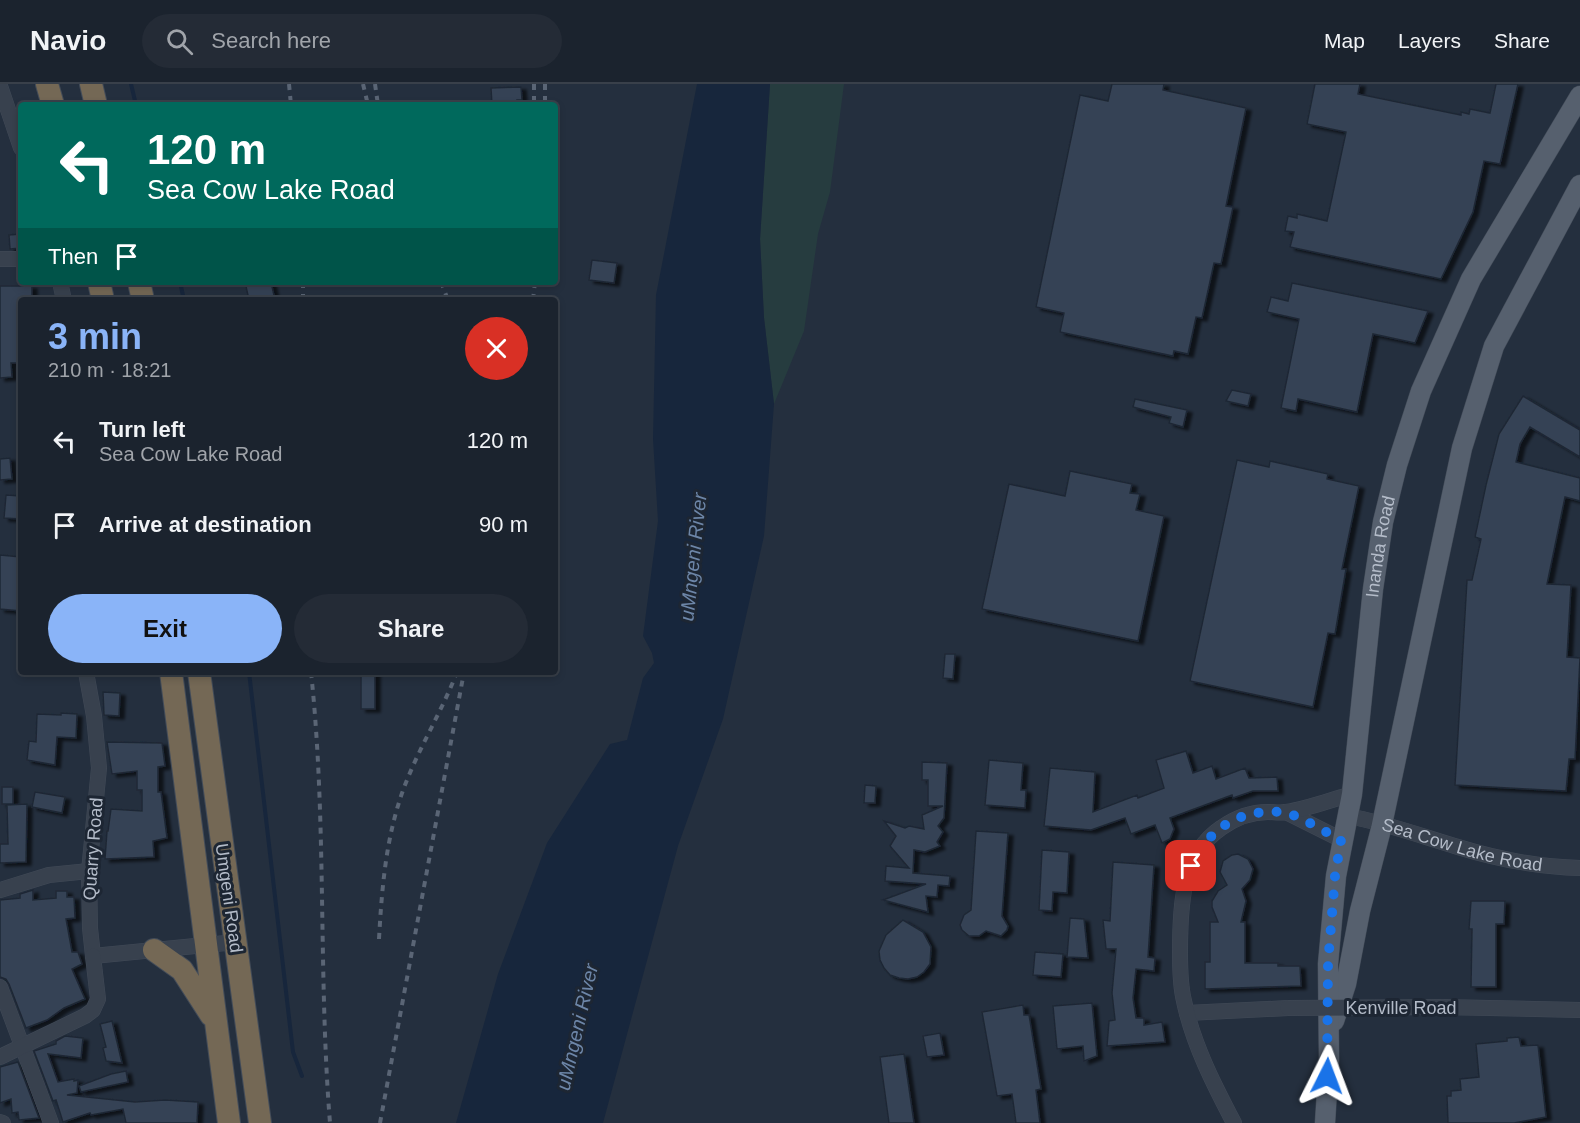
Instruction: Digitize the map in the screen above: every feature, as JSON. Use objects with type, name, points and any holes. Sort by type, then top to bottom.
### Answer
[{"type":"highway","points":[[47,84],[51,102]]},
{"type":"highway","points":[[91,84],[95,102]]},
{"type":"highway","name":"Umgeni Road","points":[[171,675],[229,1123]]},
{"type":"highway","name":"Umgeni Road","points":[[200,675],[260,1123]]},
{"type":"highway","points":[[154,950],[182,970],[215,1022]]},
{"type":"main road","name":"Inanda Road","points":[[1325,1116],[1329,1059],[1328,964],[1335,876],[1352,794],[1373,589],[1383,522],[1397,465],[1421,392],[1471,279],[1580,96]]},
{"type":"main road","name":"Inanda Road","points":[[1329,1038],[1346,984],[1360,910],[1382,822],[1462,448],[1494,346],[1580,185]]},
{"type":"street","points":[[0,86],[18,139]]},
{"type":"street","points":[[0,259],[18,259]]},
{"type":"street","name":"Quarry Road","points":[[0,1057],[85,1016],[93,1010],[98,999],[90,928],[89,871],[99,768],[87,675]]},
{"type":"street","points":[[1234,1123],[1201,1053],[1187,1013],[1181,981],[1181,904],[1191,866],[1208,838],[1243,816],[1264,812],[1286,812],[1352,794]]},
{"type":"street","points":[[1286,812],[1341,840]]},
{"type":"street","name":"Sea Cow Lake Road","points":[[1348,816],[1382,822],[1459,848],[1494,856],[1558,867],[1580,868]]},
{"type":"street","points":[[0,890],[49,875],[89,871]]},
{"type":"street","points":[[93,956],[236,942]]},
{"type":"street","points":[[0,987],[51,1123]]},
{"type":"street","name":"Kenville Road","points":[[1187,1013],[1288,1008],[1441,1007],[1580,1010]]},
{"type":"green space","points":[[770,84],[844,84],[830,192],[818,234],[804,331],[774,404],[764,318],[760,239]]},
{"type":"water","name":"uMngeni River","points":[[697,84],[770,84],[760,239],[764,318],[774,404],[764,536],[723,719],[678,846],[603,1123],[456,1123],[498,974],[547,843],[610,744],[627,740],[643,678],[654,663],[652,653],[643,636],[658,521],[653,439],[656,295]]},
{"type":"building","points":[[1112,84],[1164,84],[1163,90],[1246,108],[1226,206],[1233,207],[1221,264],[1214,263],[1202,318],[1196,317],[1188,354],[1174,351],[1173,356],[1060,332],[1064,313],[1036,307],[1080,95],[1108,101]]},
{"type":"building","points":[[1315,84],[1360,84],[1358,94],[1461,115],[1461,112],[1469,114],[1470,109],[1490,113],[1496,84],[1518,84],[1500,164],[1484,161],[1473,212],[1441,279],[1290,247],[1294,232],[1285,231],[1288,216],[1297,218],[1297,214],[1327,221],[1346,132],[1307,124]]},
{"type":"building","points":[[521,87],[522,100],[492,102],[491,88]]},
{"type":"building","points":[[18,234],[18,248],[10,249],[9,235]]},
{"type":"building","points":[[592,260],[617,263],[614,283],[589,280]]},
{"type":"building","points":[[1292,283],[1428,311],[1415,343],[1373,334],[1357,412],[1298,399],[1296,411],[1281,408],[1299,319],[1267,312],[1271,297],[1288,301]]},
{"type":"building","points":[[246,285],[272,285],[274,297],[248,297]]},
{"type":"building","points":[[0,286],[32,286],[32,297],[18,297],[18,363],[11,363],[12,377],[0,378]]},
{"type":"building","points":[[1232,390],[1251,394],[1248,406],[1226,401]]},
{"type":"building","points":[[1523,396],[1580,430],[1580,457],[1530,427],[1520,444],[1516,462],[1580,478],[1580,501],[1565,497],[1547,584],[1571,585],[1567,657],[1580,658],[1575,759],[1569,759],[1566,791],[1455,785],[1467,580],[1472,580],[1481,539],[1475,537],[1499,434]]},
{"type":"building","points":[[1135,399],[1187,410],[1183,427],[1169,423],[1171,417],[1133,407]]},
{"type":"building","points":[[10,458],[12,479],[0,480],[0,459]]},
{"type":"building","points":[[1237,460],[1269,467],[1270,461],[1328,474],[1327,479],[1359,486],[1342,569],[1346,569],[1335,634],[1328,633],[1313,707],[1190,681]]},
{"type":"building","points":[[1070,471],[1132,484],[1130,493],[1140,494],[1136,510],[1164,516],[1138,641],[982,609],[1009,484],[1065,496]]},
{"type":"building","points":[[6,495],[18,496],[18,519],[4,518]]},
{"type":"building","points":[[0,555],[18,557],[18,611],[0,609]]},
{"type":"building","points":[[945,654],[955,654],[953,679],[943,678]]},
{"type":"building","points":[[361,675],[375,675],[375,709],[361,709]]},
{"type":"building","points":[[103,692],[120,693],[119,716],[104,715]]},
{"type":"building","points":[[61,713],[77,714],[76,738],[57,737],[55,765],[27,760],[29,741],[36,742],[37,714],[61,715]]},
{"type":"building","points":[[107,742],[162,743],[165,766],[158,767],[158,792],[161,792],[167,838],[153,841],[154,857],[105,859],[111,809],[142,811],[142,790],[137,790],[137,771],[112,774]]},
{"type":"building","points":[[1186,751],[1193,773],[1212,766],[1216,779],[1245,768],[1249,778],[1277,777],[1278,791],[1253,791],[1233,798],[1232,795],[1170,818],[1174,829],[1170,839],[1162,843],[1155,825],[1131,834],[1125,818],[1091,830],[1044,826],[1050,768],[1095,772],[1093,812],[1137,795],[1138,798],[1164,788],[1156,760]]},
{"type":"building","points":[[989,760],[1023,763],[1021,790],[1026,790],[1025,808],[985,805]]},
{"type":"building","points":[[922,762],[947,763],[944,818],[938,826],[943,832],[937,842],[940,846],[925,852],[914,850],[913,873],[950,876],[949,886],[938,885],[937,897],[926,896],[928,912],[883,900],[926,884],[885,881],[886,866],[909,868],[890,846],[896,836],[884,821],[905,828],[909,826],[924,829],[922,815],[943,806],[928,806],[928,780],[922,780]]},
{"type":"building","points":[[865,785],[876,786],[875,803],[864,803]]},
{"type":"building","points":[[2,787],[13,787],[13,804],[2,804]]},
{"type":"building","points":[[35,792],[65,797],[62,813],[32,807]]},
{"type":"building","points":[[27,804],[26,862],[0,863],[0,844],[8,844],[7,805]]},
{"type":"building","points":[[976,831],[1008,833],[1002,916],[1008,926],[1001,936],[986,931],[979,936],[969,936],[960,925],[964,915],[971,910]]},
{"type":"building","points":[[1042,850],[1069,852],[1067,893],[1053,892],[1052,911],[1039,910]]},
{"type":"building","points":[[1238,854],[1248,859],[1253,869],[1250,880],[1242,889],[1246,901],[1241,922],[1245,922],[1245,963],[1300,966],[1301,986],[1205,989],[1205,962],[1210,962],[1210,922],[1218,922],[1212,901],[1218,891],[1227,885],[1220,872],[1223,861]]},
{"type":"building","points":[[1113,862],[1154,865],[1148,957],[1155,958],[1154,971],[1136,969],[1133,998],[1136,1018],[1144,1018],[1144,1025],[1162,1022],[1165,1042],[1107,1046],[1109,1021],[1115,1020],[1112,993],[1116,949],[1106,949],[1103,920],[1110,921]]},
{"type":"building","points":[[33,890],[33,900],[56,898],[56,891],[67,891],[67,897],[74,897],[75,918],[66,919],[72,952],[78,952],[82,964],[72,969],[85,999],[64,1008],[47,1020],[26,1028],[9,984],[6,979],[0,977],[0,900],[20,898],[20,894]]},
{"type":"building","points":[[1471,901],[1505,901],[1504,924],[1496,924],[1496,987],[1471,987],[1472,929],[1469,929]]},
{"type":"building","points":[[1070,918],[1084,919],[1088,958],[1067,957]]},
{"type":"building","points":[[903,920],[923,932],[931,947],[930,964],[917,977],[908,979],[890,975],[880,960],[879,951],[886,935]]},
{"type":"building","points":[[1035,952],[1063,954],[1061,977],[1033,975]]},
{"type":"building","points":[[1092,1003],[1097,1056],[1084,1061],[1083,1046],[1057,1049],[1053,1006]]},
{"type":"building","points":[[1023,1005],[1024,1015],[1029,1015],[1041,1089],[1036,1090],[1040,1123],[1016,1123],[1012,1094],[997,1096],[982,1012]]},
{"type":"building","points":[[112,1021],[122,1063],[106,1061],[103,1048],[106,1047],[100,1024]]},
{"type":"building","points":[[940,1033],[944,1055],[927,1057],[923,1036]]},
{"type":"building","points":[[65,1036],[83,1038],[81,1058],[48,1054],[58,1082],[78,1080],[77,1093],[67,1095],[135,1102],[165,1100],[198,1102],[197,1123],[126,1123],[123,1109],[91,1115],[90,1113],[63,1122],[56,1100],[53,1101],[34,1051],[56,1044],[56,1041]]},
{"type":"building","points":[[1519,1037],[1521,1046],[1538,1045],[1546,1117],[1514,1123],[1448,1123],[1447,1096],[1451,1096],[1451,1091],[1461,1090],[1460,1079],[1479,1077],[1476,1044],[1507,1041],[1507,1038]]},
{"type":"building","points":[[904,1054],[914,1123],[889,1123],[880,1057]]},
{"type":"building","points":[[18,1062],[39,1118],[19,1120],[18,1112],[12,1113],[11,1099],[0,1103],[0,1067]]},
{"type":"building","points":[[126,1071],[128,1082],[81,1092],[79,1086]]},
{"type":"waterway","points":[[131,84],[135,102]]},
{"type":"waterway","points":[[181,285],[183,297]]},
{"type":"waterway","points":[[249,675],[293,1052],[302,1076]]},
{"type":"railway","points":[[289,84],[291,102]]},
{"type":"railway","points":[[363,84],[367,102]]},
{"type":"railway","points":[[375,84],[378,102]]},
{"type":"railway","points":[[534,84],[534,102]]},
{"type":"railway","points":[[545,84],[545,102]]},
{"type":"railway","points":[[303,285],[303,297]]},
{"type":"railway","points":[[442,285],[447,297]]},
{"type":"railway","points":[[533,297],[535,285]]},
{"type":"railway","points":[[311,675],[319,785],[324,1010],[330,1123]]},
{"type":"railway","points":[[379,939],[386,861],[393,823],[405,785],[456,675]]},
{"type":"railway","points":[[380,1123],[463,675]]},
{"type":"route","points":[[1191,866],[1208,838],[1221,828],[1243,816],[1264,812],[1286,812],[1341,840],[1335,876],[1328,964],[1329,1059],[1327,1076]]}]
